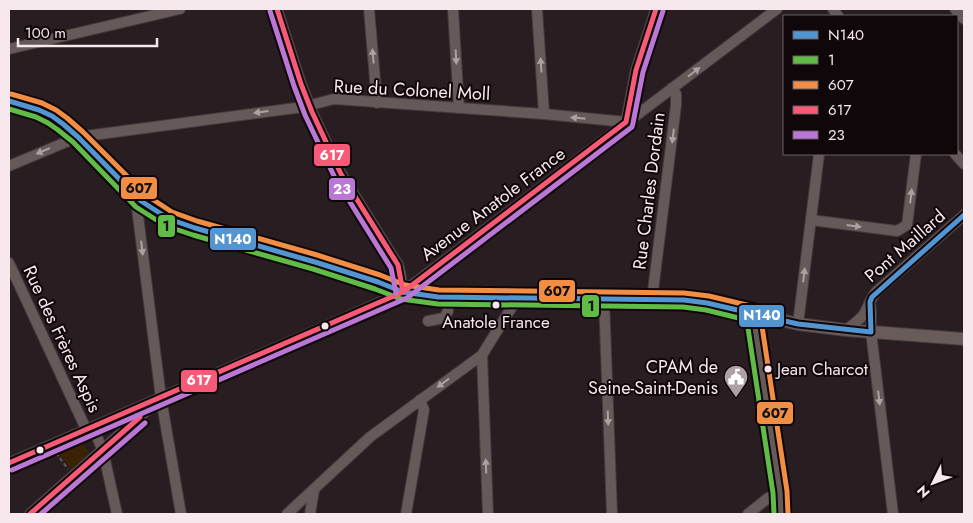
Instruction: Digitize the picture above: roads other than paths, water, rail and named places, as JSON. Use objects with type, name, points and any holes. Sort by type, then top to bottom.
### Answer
[{"type":"main road","points":[[9,101],[39,110],[63,124],[141,201],[169,219],[315,262],[403,292],[438,297],[684,300],[707,303],[798,324],[963,342]]},
{"type":"street","points":[[9,49],[180,9]]},
{"type":"street","points":[[277,9],[292,59],[309,105],[342,174],[398,265],[403,292]]},
{"type":"street","points":[[369,9],[377,103]]},
{"type":"street","points":[[453,9],[459,108]]},
{"type":"street","points":[[537,9],[544,114]]},
{"type":"street","points":[[626,122],[636,70],[656,9]]},
{"type":"street","name":"Avenue Anatole France","points":[[9,463],[403,292],[777,9]]},
{"type":"street","points":[[955,9],[964,19]]},
{"type":"street","name":"Rue Charles Dordain","points":[[652,299],[676,106],[676,94],[672,88]]},
{"type":"street","name":"Rue du Colonel Moll","points":[[9,166],[78,137],[303,107],[334,99],[544,114],[626,122]]},
{"type":"street","points":[[798,324],[819,155]]},
{"type":"street","points":[[811,220],[897,231],[907,225],[916,155]]},
{"type":"street","points":[[141,201],[136,208],[161,398],[181,514]]},
{"type":"street","name":"Pont Maillard","points":[[846,330],[862,317],[876,292],[964,215]]},
{"type":"street","name":"Rue des Frères Aspis","points":[[9,263],[86,429],[97,437],[102,451]]},
{"type":"street","points":[[428,321],[444,318],[448,311],[447,296]]},
{"type":"street","points":[[287,514],[370,437],[482,355],[518,297]]},
{"type":"street","points":[[604,299],[612,514]]},
{"type":"street","name":"Pont Maillard","points":[[870,302],[871,332],[894,514]]},
{"type":"street","points":[[754,314],[780,492],[781,514]]},
{"type":"street","points":[[482,355],[488,514]]},
{"type":"street","points":[[30,514],[161,398]]},
{"type":"street","points":[[406,514],[424,410],[420,400]]},
{"type":"street","points":[[102,451],[117,514]]},
{"type":"street","points":[[310,514],[314,490]]},
{"type":"street","points":[[748,514],[768,498],[780,492]]},
{"type":"place","name":"Anatole France","points":[[496,305]]},
{"type":"place","name":"Jean Charcot","points":[[768,369]]},
{"type":"place","name":"CPAM de Seine-Saint-Denis","points":[[736,398]]}]
